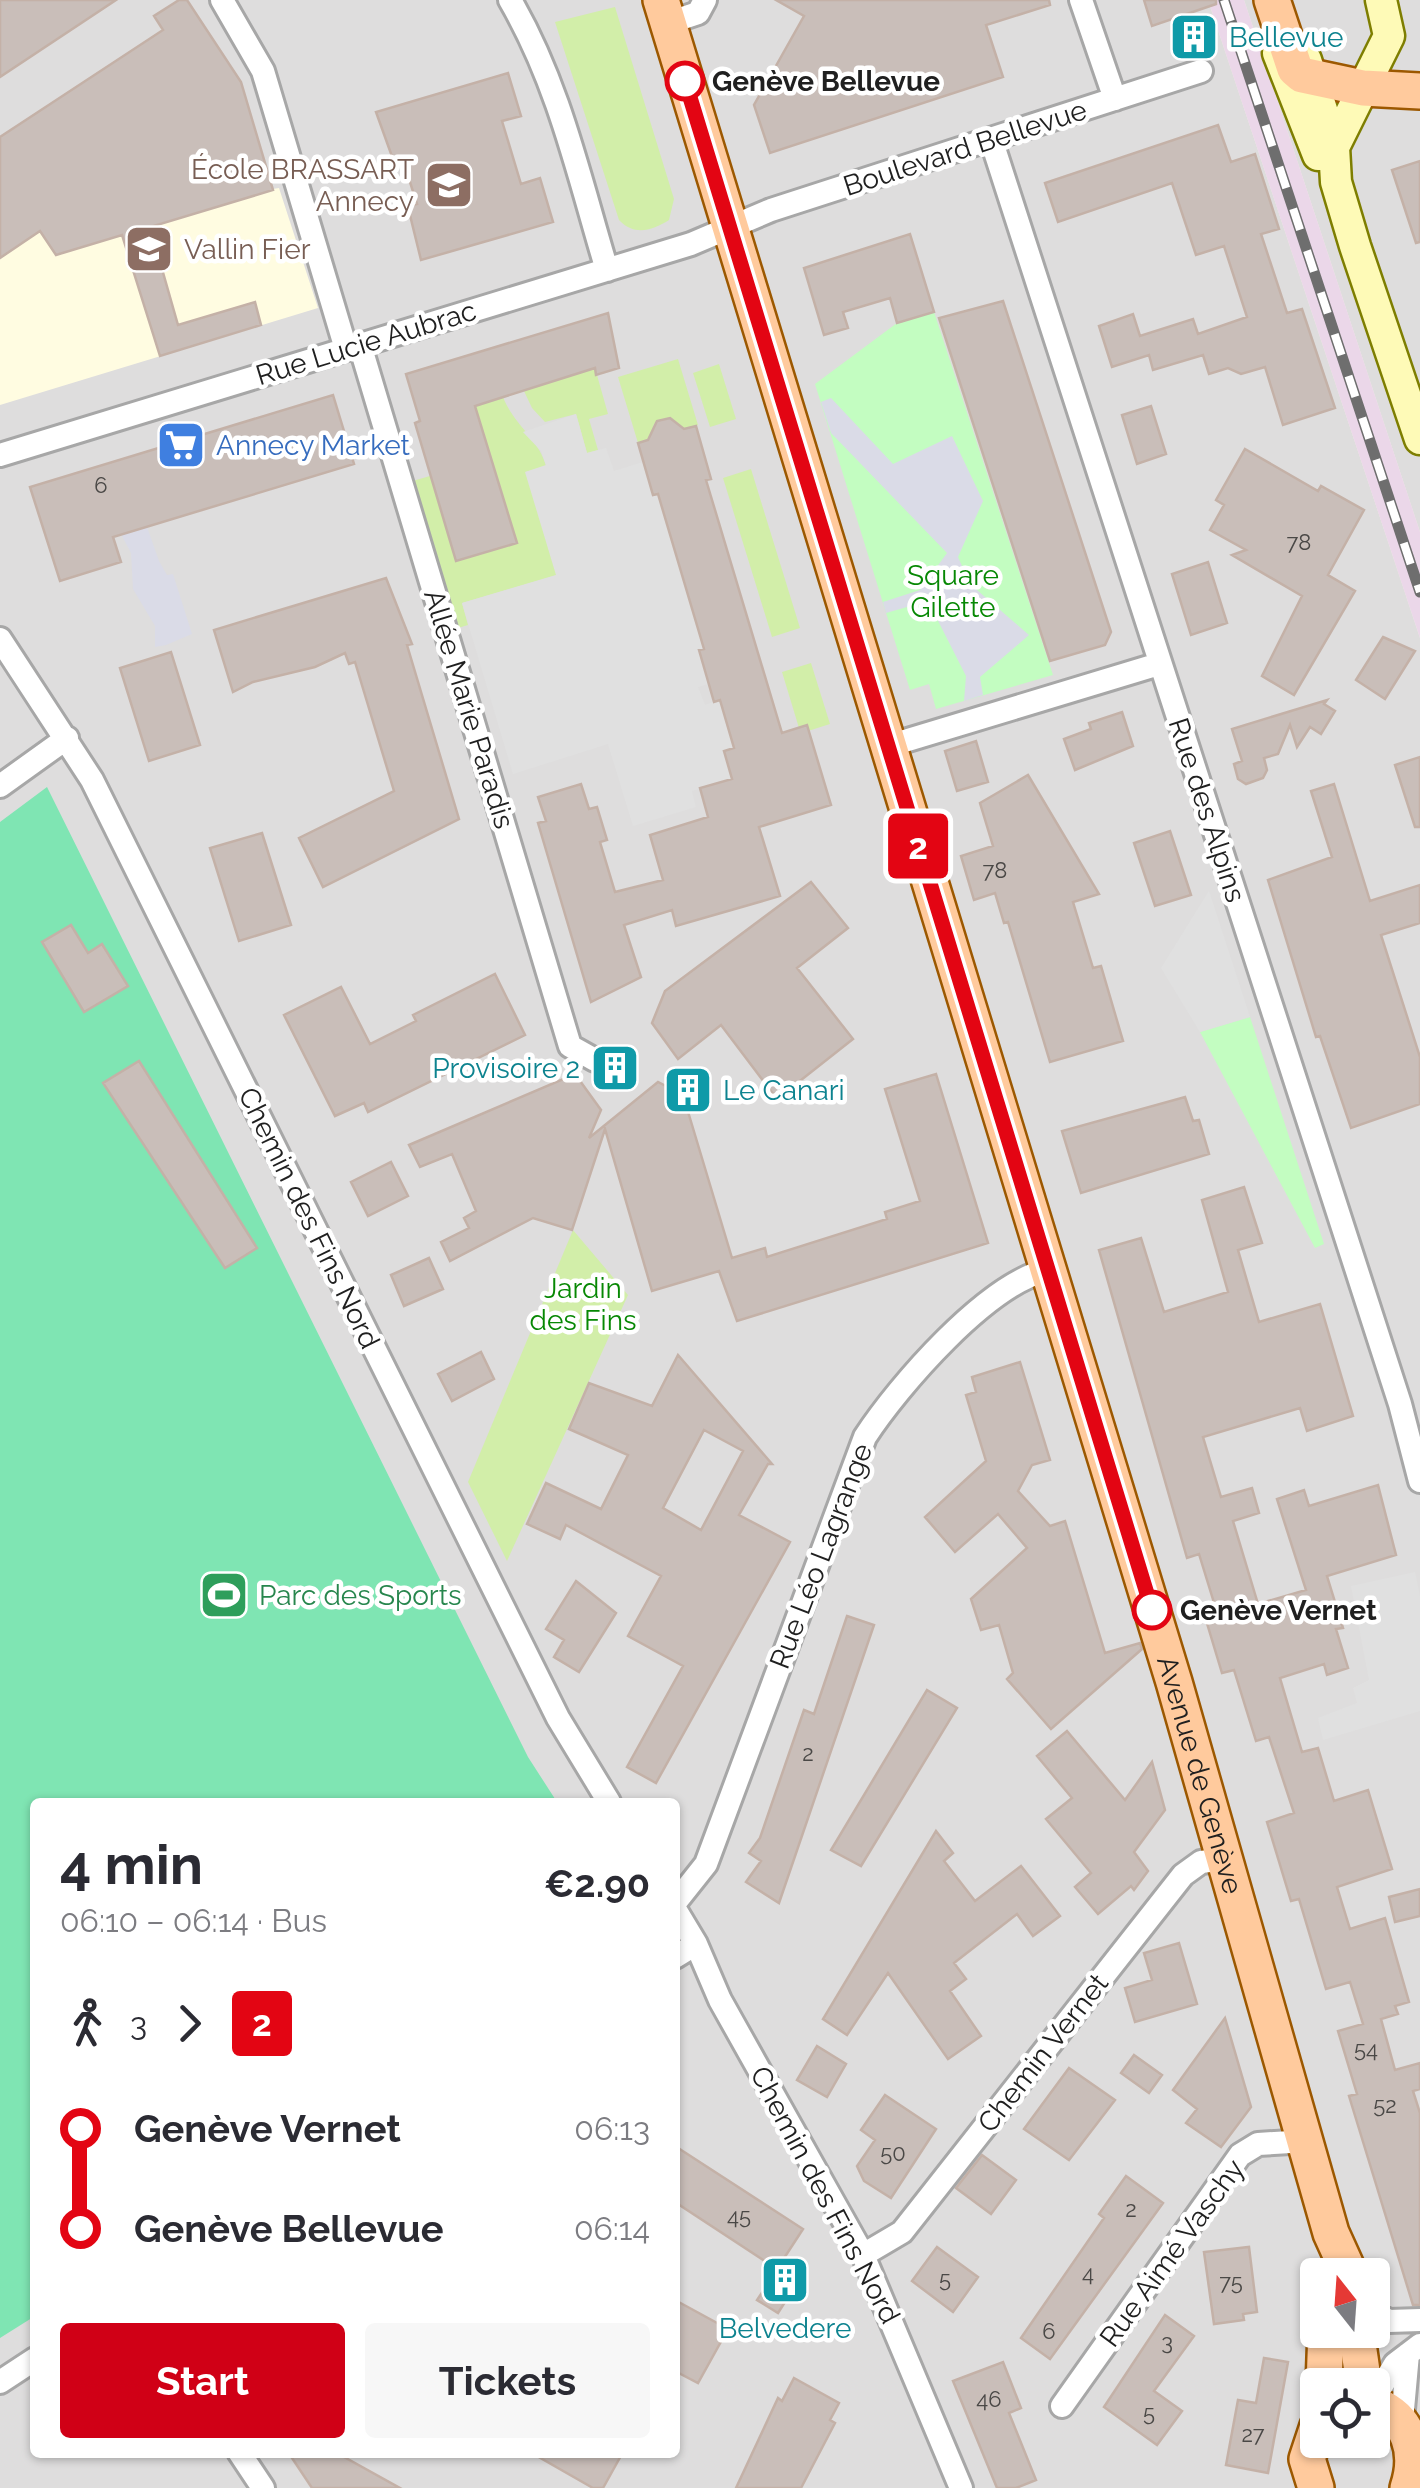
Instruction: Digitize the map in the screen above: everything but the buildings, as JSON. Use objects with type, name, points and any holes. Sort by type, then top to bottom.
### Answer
[{"type":"main road","points":[[1260,0],[1318,154],[1336,182],[1420,439]]},
{"type":"main road","points":[[1272,0],[1334,147],[1336,182]]},
{"type":"main road","points":[[1286,0],[1304,74]]},
{"type":"main road","points":[[1334,147],[1389,36],[1381,0]]},
{"type":"main road","name":"Avenue de Genève","points":[[664,11],[1226,1860],[1332,2233],[1343,2258]]},
{"type":"main road","points":[[1304,74],[1363,88],[1420,90]]},
{"type":"main road","name":"Avenue de Genève","points":[[1331,2258],[1332,2233]]},
{"type":"main road","points":[[1390,2418],[1417,2449],[1412,2486]]},
{"type":"main road","points":[[1309,2458],[1310,2484]]},
{"type":"street","name":"Allée Marie Paradis","points":[[222,0],[263,71],[570,1046],[596,1060]]},
{"type":"street","points":[[510,0],[541,53],[554,87],[607,270]]},
{"type":"street","points":[[664,11],[698,13],[706,0]]},
{"type":"street","points":[[1081,0],[1115,99]]},
{"type":"street","name":"Boulevard Bellevue","points":[[730,229],[771,210],[1202,71]]},
{"type":"street","name":"Rue des Alpins","points":[[991,139],[1400,1404],[1420,1481]]},
{"type":"street","name":"Rue Lucie Aubrac","points":[[0,455],[730,229]]},
{"type":"street","name":"Chemin des Fins Nord","points":[[0,639],[92,780],[558,1718],[607,1798]]},
{"type":"street","points":[[888,746],[1159,664]]},
{"type":"street","points":[[0,786],[67,738]]},
{"type":"street","name":"Rue Léo Lagrange","points":[[680,1900],[712,1850],[864,1437],[890,1400],[938,1348],[1014,1283],[1047,1270]]},
{"type":"street","name":"Chemin Vernet","points":[[863,2255],[902,2232],[1183,1875],[1202,1862],[1226,1860]]},
{"type":"street","name":"Chemin des Fins Nord","points":[[680,1915],[720,2000],[863,2255],[960,2488]]},
{"type":"street","points":[[680,1955],[696,1944]]},
{"type":"street","name":"Rue Aimé Vaschy","points":[[1062,2406],[1240,2155],[1258,2144],[1307,2141]]},
{"type":"street","points":[[1390,2322],[1420,2320]]},
{"type":"street","points":[[1390,2394],[1414,2349]]},
{"type":"street","points":[[1390,2381],[1395,2364],[1414,2349]]},
{"type":"street","points":[[0,2382],[30,2363]]},
{"type":"street","points":[[243,2458],[263,2488]]},
{"type":"shaded area","points":[[0,0],[1208,0],[1420,638],[1420,2488],[0,2488]]},
{"type":"shaded area","name":"Vallin Fier","points":[[179,0],[187,0],[241,82],[273,189],[279,188],[318,308],[0,405],[0,137],[162,31],[154,16]]},
{"type":"shaded area","points":[[1208,0],[1244,0],[1420,532],[1420,638]]},
{"type":"shaded area","points":[[1244,0],[1420,0],[1420,532]]},
{"type":"shaded area","points":[[831,398],[893,464],[952,436],[983,501],[958,557],[970,584],[1029,635],[980,677],[983,695],[964,701],[966,676],[928,601],[886,613],[883,602],[920,590],[947,553],[831,433],[821,402]]},
{"type":"shaded area","points":[[576,414],[587,453],[606,448],[614,471],[643,462],[653,494],[658,494],[704,649],[700,651],[709,684],[698,687],[705,705],[720,700],[734,748],[724,751],[732,779],[692,791],[696,807],[633,826],[608,744],[513,774],[462,603],[556,575],[525,472],[546,465],[541,451],[523,432]]},
{"type":"shaded area","points":[[134,522],[147,527],[159,561],[167,575],[173,574],[192,634],[166,645],[155,647],[155,626],[133,589],[131,553],[121,534]]},
{"type":"shaded area","points":[[1209,891],[1250,1017],[1200,1032],[1161,968]]},
{"type":"shaded area","points":[[1415,1572],[1420,1597],[1420,1711],[1323,1740],[1318,1718],[1357,1703],[1353,1688],[1369,1680],[1351,1586]]},
{"type":"green space","points":[[615,7],[674,199],[669,220],[643,230],[619,220],[555,22]]},
{"type":"green space","name":"Square Gilette","points":[[934,312],[1053,675],[936,709],[929,684],[910,690],[815,384],[897,323]]},
{"type":"green space","points":[[678,359],[698,425],[682,430],[675,421],[664,419],[654,424],[650,440],[638,443],[618,377]]},
{"type":"green space","points":[[719,364],[736,419],[710,427],[693,373]]},
{"type":"green space","points":[[595,368],[608,414],[589,419],[598,450],[587,453],[576,414],[545,422],[524,391]]},
{"type":"green space","points":[[503,397],[543,456],[546,466],[526,472],[557,575],[462,603],[468,625],[451,630],[409,482],[430,476],[456,561],[517,543],[475,406]]},
{"type":"green space","points":[[751,469],[800,628],[772,637],[723,478]]},
{"type":"green space","points":[[811,663],[830,724],[808,731],[799,728],[782,672]]},
{"type":"green space","name":"Parc des Sports","points":[[47,787],[528,1757],[554,1798],[30,1798],[30,2319],[0,2338],[0,822]]},
{"type":"green space","points":[[1250,1017],[1324,1244],[1315,1248],[1200,1032]]},
{"type":"green space","name":"Jardin des Fins","points":[[573,1230],[628,1295],[507,1561],[468,1482]]},
{"type":"railway","points":[[1224,0],[1420,592]]},
{"type":"bus line","name":"2","points":[[685,81],[1152,1610]]},
{"type":"place","name":"Bellevue","points":[[1194,37]]},
{"type":"place","name":"Genève Bellevue","points":[[685,81]]},
{"type":"place","name":"École BRASSART Annecy","points":[[449,185]]},
{"type":"place","name":"Vallin Fier","points":[[149,249]]},
{"type":"place","name":"Annecy Market","points":[[181,445]]},
{"type":"place","name":"Provisoire 2","points":[[615,1068]]},
{"type":"place","name":"Le Canari","points":[[688,1090]]},
{"type":"place","name":"Parc des Sports","points":[[224,1595]]},
{"type":"place","name":"Genève Vernet","points":[[1152,1610]]},
{"type":"place","name":"Belvedere","points":[[785,2280]]}]
